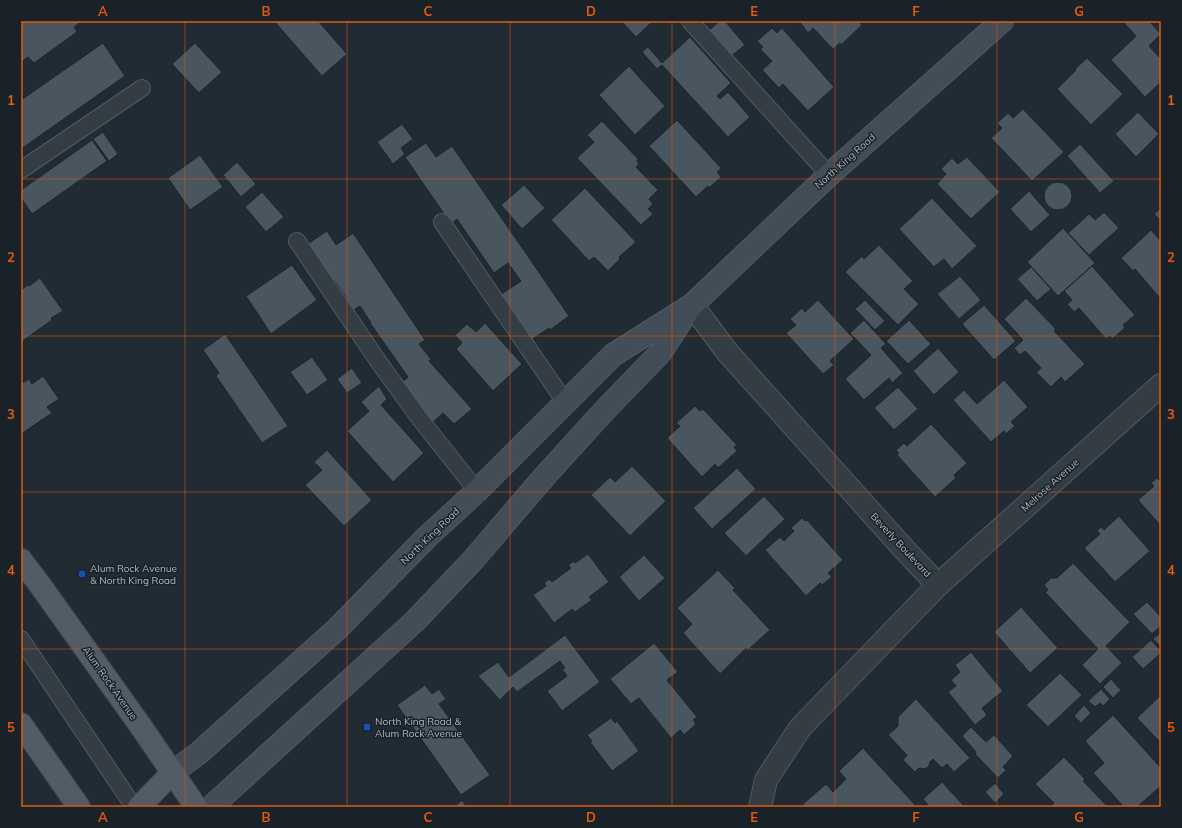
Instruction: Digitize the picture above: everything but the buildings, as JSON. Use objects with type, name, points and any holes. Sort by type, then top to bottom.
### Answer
[{"type":"main road","name":"North King Road","points":[[172,773],[200,752],[338,629],[427,537],[477,491],[613,355],[692,305],[830,175],[1002,21]]},
{"type":"main road","name":"North King Road","points":[[211,807],[415,621],[473,560],[544,477],[604,411],[661,352],[692,305]]},
{"type":"main road","name":"Alum Rock Avenue","points":[[21,560],[196,807]]},
{"type":"main road","points":[[21,724],[79,807]]},
{"type":"main road","points":[[139,807],[172,773]]},
{"type":"street","name":"Beverly Boulevard","points":[[692,305],[728,352],[938,585],[800,728],[766,780],[760,807]]},
{"type":"street","name":"Melrose Avenue","points":[[938,585],[1161,385]]},
{"type":"lane","points":[[690,21],[802,146],[830,175]]},
{"type":"lane","points":[[21,170],[142,88]]},
{"type":"lane","points":[[442,222],[565,402]]},
{"type":"lane","points":[[297,241],[378,361],[420,419],[477,491]]},
{"type":"lane","points":[[21,639],[134,807]]},
{"type":"place","name":"Alum Rock Avenue & North King Road","points":[[82,574]]},
{"type":"place","name":"North King Road & Alum Rock Avenue","points":[[367,727]]}]
